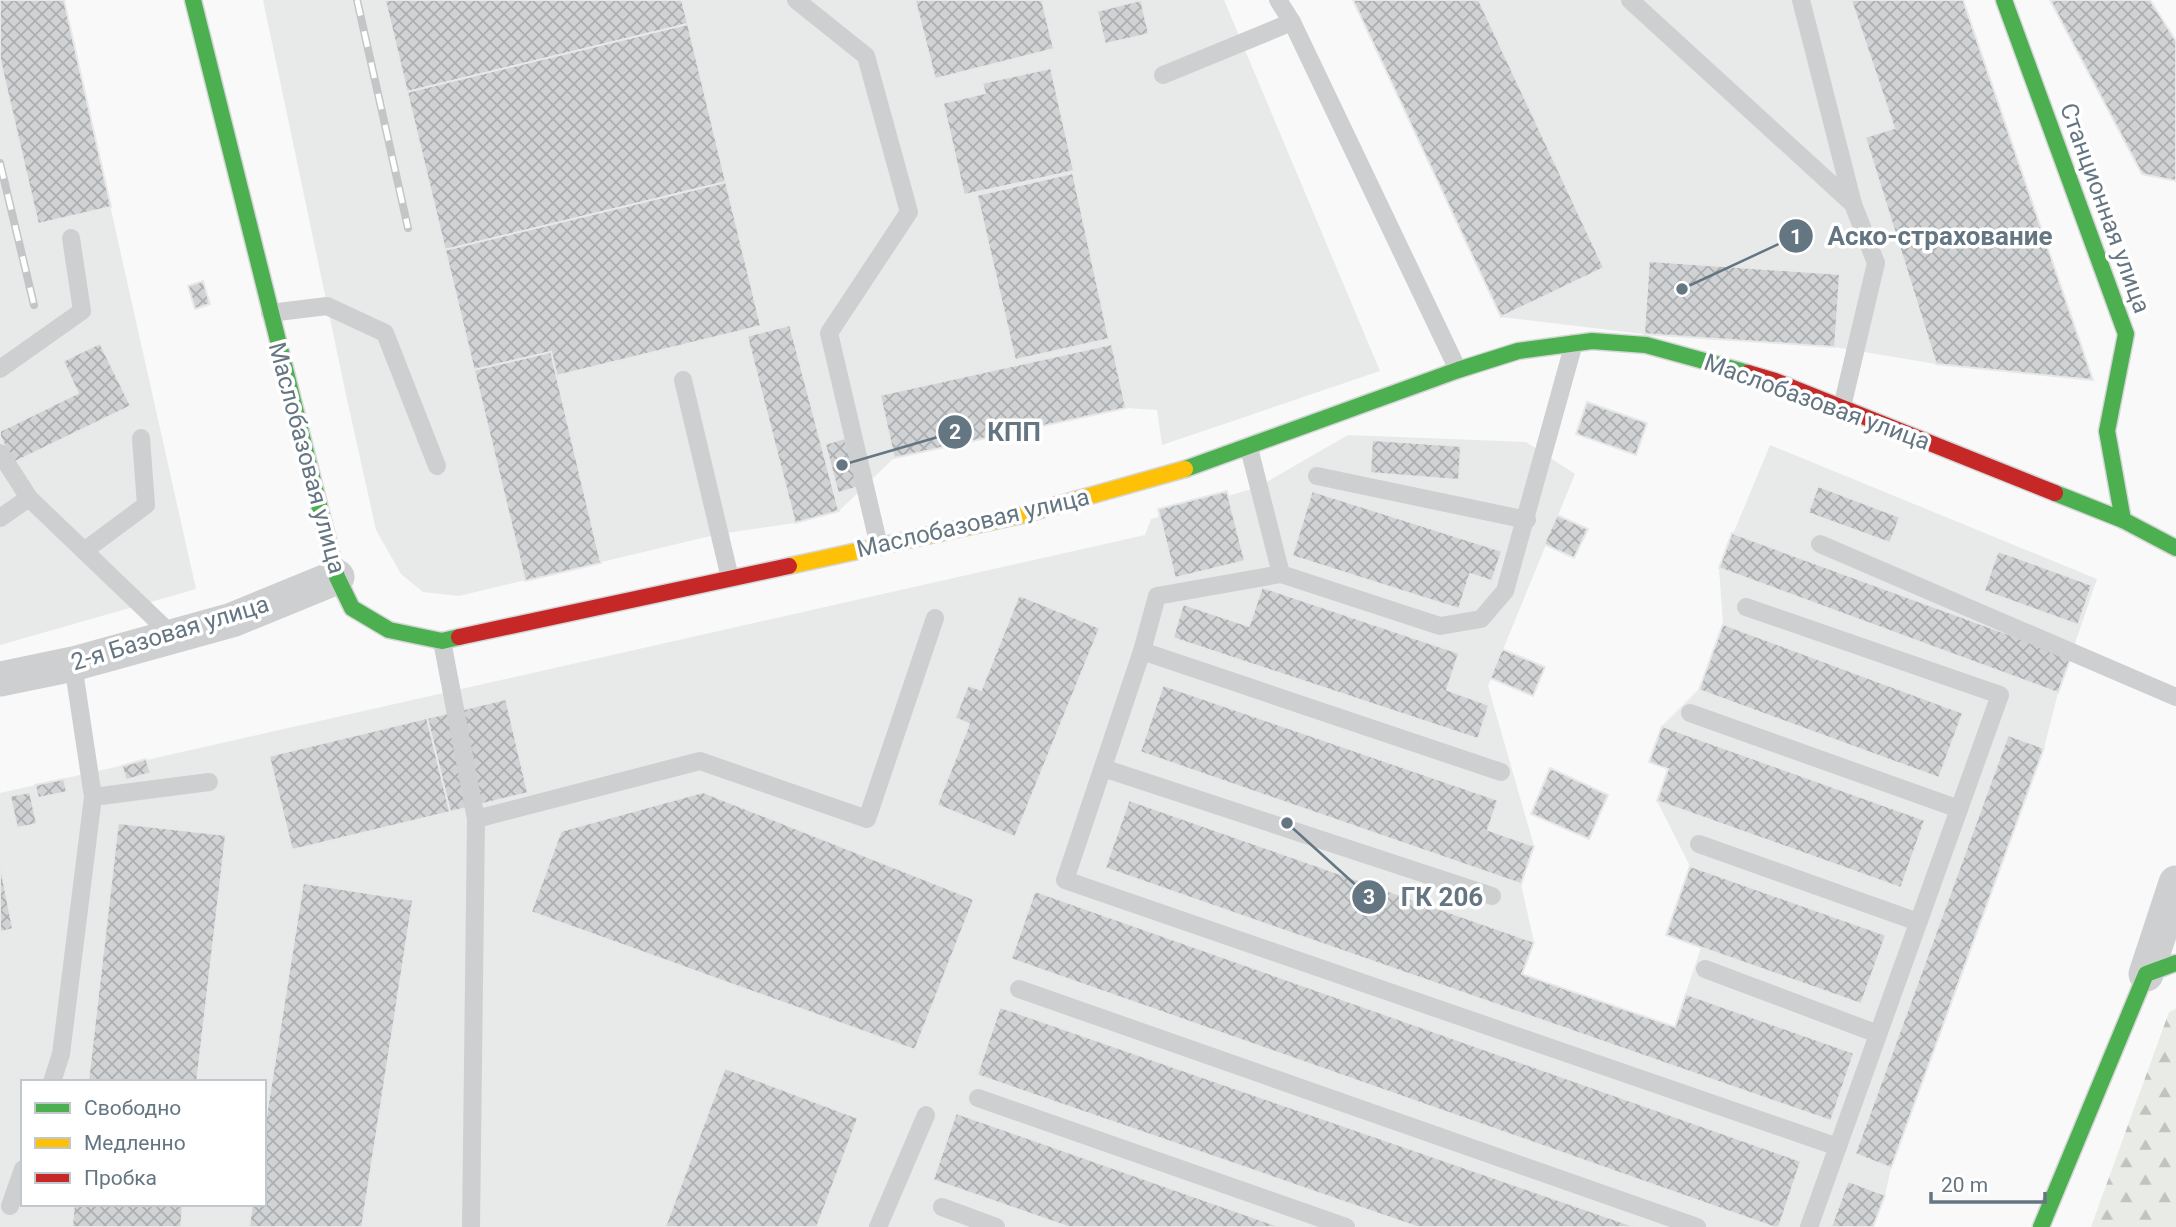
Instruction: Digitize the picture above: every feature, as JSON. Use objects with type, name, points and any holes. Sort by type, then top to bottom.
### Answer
[{"type":"street","name":"Маслобазовая улица","points":[[192,0],[318,512],[337,577],[352,608],[389,630],[442,641],[1035,511],[1172,474],[1458,370],[1518,351],[1592,341],[1646,345],[1774,382],[2175,542]]},
{"type":"street","name":"Станционная улица","points":[[2004,0],[2126,334],[2107,431],[2123,520]]},
{"type":"street","name":"2-я Базовая улица","points":[[0,679],[73,664],[232,620],[337,577]]},
{"type":"street","points":[[2041,1227],[2161,968],[2176,883]]},
{"type":"lane","points":[[796,0],[866,56],[909,212],[829,333],[879,546]]},
{"type":"lane","points":[[1278,0],[1292,22],[1458,370]]},
{"type":"lane","points":[[1630,0],[1853,204]]},
{"type":"lane","points":[[1801,0],[1853,204],[1876,263],[1842,407]]},
{"type":"lane","points":[[1163,75],[1292,22]]},
{"type":"lane","points":[[0,369],[82,311],[71,238]]},
{"type":"lane","points":[[270,313],[327,306],[384,333],[437,466]]},
{"type":"lane","points":[[1574,343],[1527,520],[1505,591],[1481,619],[1440,626],[1281,574],[1157,596],[1142,650],[1065,880],[1838,1147]]},
{"type":"lane","points":[[682,380],[730,578]]},
{"type":"lane","points":[[84,551],[146,505],[141,438]]},
{"type":"lane","points":[[1249,447],[1281,574]]},
{"type":"lane","points":[[0,453],[29,498],[173,636]]},
{"type":"lane","points":[[1317,476],[1527,520]]},
{"type":"lane","points":[[0,518],[29,498]]},
{"type":"lane","points":[[1820,544],[2176,697]]},
{"type":"lane","points":[[1746,607],[2000,695],[1809,1227]]},
{"type":"lane","points":[[476,819],[700,761],[867,819],[935,618]]},
{"type":"lane","points":[[442,641],[476,819],[471,1227]]},
{"type":"lane","points":[[1142,650],[1501,772]]},
{"type":"lane","points":[[53,1080],[61,1054],[93,797],[73,664]]},
{"type":"lane","points":[[1690,713],[1959,809]]},
{"type":"lane","points":[[1103,768],[1492,896]]},
{"type":"lane","points":[[93,797],[209,782]]},
{"type":"lane","points":[[1699,844],[1918,922]]},
{"type":"lane","points":[[1705,969],[1878,1034]]},
{"type":"lane","points":[[1019,989],[1698,1227]]},
{"type":"lane","points":[[978,1098],[1346,1227]]},
{"type":"lane","points":[[878,1227],[926,1115]]},
{"type":"lane","points":[[10,1206],[21,1175]]},
{"type":"lane","points":[[942,1207],[996,1227]]},
{"type":"shaded area","points":[[0,0],[64,0],[196,589],[0,645]]},
{"type":"shaded area","points":[[263,0],[1224,0],[1380,371],[1162,445],[1157,410],[1126,408],[894,458],[839,511],[795,523],[719,534],[459,596],[423,592],[401,574],[376,530]]},
{"type":"shaded area","points":[[1353,0],[1963,0],[2093,380],[1936,364],[1835,347],[1644,334],[1501,317]]},
{"type":"shaded area","points":[[1348,435],[1526,442],[1575,474],[1488,686],[1534,846],[1521,884],[1534,942],[1523,974],[1674,1027],[1701,948],[1666,935],[1690,866],[1657,801],[1668,769],[1649,762],[1662,726],[1699,689],[1723,624],[1719,568],[1770,445],[2097,579],[2058,693],[2044,748],[1891,1168],[1885,1195],[1873,1227],[0,1227],[0,793],[1145,535],[1151,519],[1258,487]]},
{"type":"green space","points":[[2176,1009],[2176,1227],[2091,1227],[2169,1012]]},
{"type":"building","points":[[0,0],[64,0],[111,207],[38,224],[0,60]]},
{"type":"building","points":[[385,0],[682,0],[688,24],[407,92]]},
{"type":"building","points":[[915,0],[1042,0],[1054,49],[935,79]]},
{"type":"building","points":[[1141,0],[1149,34],[1105,44],[1097,11]]},
{"type":"building","points":[[1353,0],[1479,0],[1604,268],[1501,317]]},
{"type":"building","points":[[1851,0],[1963,0],[2093,380],[1936,364],[1865,137],[1894,128]]},
{"type":"building","points":[[2050,0],[2150,0],[2176,41],[2176,181],[2142,174]]},
{"type":"building","points":[[688,24],[726,182],[445,250],[407,92]]},
{"type":"building","points":[[1051,68],[1074,171],[964,195],[943,103],[985,93],[982,83]]},
{"type":"building","points":[[1073,173],[1109,339],[1015,360],[977,195]]},
{"type":"building","points":[[726,182],[761,326],[556,376],[551,352],[474,370],[445,250]]},
{"type":"building","points":[[1649,261],[1840,274],[1835,347],[1644,334]]},
{"type":"building","points":[[203,281],[210,304],[195,309],[188,286]]},
{"type":"building","points":[[790,325],[839,511],[795,523],[747,336]]},
{"type":"building","points":[[100,343],[131,406],[13,463],[0,431],[78,393],[63,361]]},
{"type":"building","points":[[1112,344],[1126,408],[894,458],[880,395]]},
{"type":"building","points":[[551,352],[601,563],[525,581],[474,370]]},
{"type":"building","points":[[1587,402],[1647,423],[1636,455],[1576,434]]},
{"type":"building","points":[[845,438],[859,487],[838,493],[825,444]]},
{"type":"building","points":[[1372,440],[1461,446],[1459,480],[1370,473]]},
{"type":"building","points":[[1818,486],[1900,517],[1890,543],[1808,513]]},
{"type":"building","points":[[1227,491],[1245,561],[1175,578],[1158,509]]},
{"type":"building","points":[[1312,491],[1502,551],[1492,581],[1470,574],[1459,609],[1292,556]]},
{"type":"building","points":[[1557,515],[1588,529],[1574,558],[1544,544]]},
{"type":"building","points":[[1732,533],[2071,657],[2058,693],[1719,568]]},
{"type":"building","points":[[1998,551],[2092,585],[2078,625],[1984,591]]},
{"type":"building","points":[[1262,587],[1459,653],[1447,690],[1489,705],[1478,739],[1173,638],[1183,604],[1249,626]]},
{"type":"building","points":[[1019,595],[1100,628],[1015,837],[937,805],[969,724],[955,718],[968,685],[981,690]]},
{"type":"building","points":[[1723,624],[1963,713],[1939,778],[1699,690]]},
{"type":"building","points":[[1502,649],[1545,667],[1533,696],[1490,678]]},
{"type":"building","points":[[1163,685],[1498,800],[1488,830],[1534,846],[1521,884],[1140,752]]},
{"type":"building","points":[[506,699],[528,793],[450,812],[427,718]]},
{"type":"building","points":[[427,718],[450,812],[292,850],[269,756]]},
{"type":"building","points":[[1662,726],[1925,820],[1901,888],[1657,801],[1668,769],[1649,762]]},
{"type":"building","points":[[2008,735],[2044,748],[1891,1168],[1855,1154]]},
{"type":"building","points":[[146,759],[151,773],[126,780],[122,766]]},
{"type":"building","points":[[1550,768],[1608,795],[1589,839],[1531,814]]},
{"type":"building","points":[[64,779],[67,792],[38,798],[35,785]]},
{"type":"building","points":[[30,792],[37,824],[17,828],[10,796]]},
{"type":"building","points":[[703,792],[974,899],[915,1050],[531,912],[561,831]]},
{"type":"building","points":[[1129,800],[1534,942],[1522,974],[1675,1027],[1686,994],[1854,1053],[1831,1121],[1105,868]]},
{"type":"building","points":[[118,823],[226,835],[197,1080],[88,1080]]},
{"type":"building","points":[[0,863],[13,929],[0,932]]},
{"type":"building","points":[[1690,866],[1886,935],[1861,1004],[1666,935]]},
{"type":"building","points":[[303,883],[413,900],[362,1227],[249,1227],[252,1206],[266,1206],[266,1116]]},
{"type":"building","points":[[1035,891],[1801,1161],[1779,1227],[1011,959]]},
{"type":"building","points":[[1000,1007],[1636,1227],[1417,1227],[977,1075]]},
{"type":"building","points":[[725,1068],[858,1118],[817,1227],[665,1227]]},
{"type":"building","points":[[956,1113],[1281,1227],[1068,1227],[933,1180]]},
{"type":"building","points":[[1848,1181],[1885,1195],[1873,1227],[1831,1227]]},
{"type":"building","points":[[74,1206],[183,1206],[181,1227],[72,1227]]},
{"type":"railway","points":[[357,0],[408,228]]},
{"type":"railway","points":[[0,163],[34,305]]},
{"type":"traffic: fast","points":[[193,0],[337,577],[352,608],[389,630],[442,641],[459,637]]},
{"type":"traffic: fast","points":[[2004,0],[2126,334],[2107,431],[2123,520]]},
{"type":"traffic: fast","points":[[1185,469],[1458,370],[1518,351],[1592,341],[1646,345],[1748,373]]},
{"type":"traffic: fast","points":[[2055,493],[2123,520],[2176,548]]},
{"type":"traffic: fast","points":[[2041,1227],[2146,974],[2176,963]]},
{"type":"traffic: slow","points":[[789,566],[1022,515],[1185,469]]},
{"type":"traffic: jam","points":[[1748,373],[1775,381],[2055,493]]},
{"type":"traffic: jam","points":[[459,637],[789,566]]},
{"type":"place","name":"Аско-страхование","points":[[1682,289]]},
{"type":"place","name":"КПП","points":[[842,465]]},
{"type":"place","name":"ГК 206","points":[[1287,823]]}]
